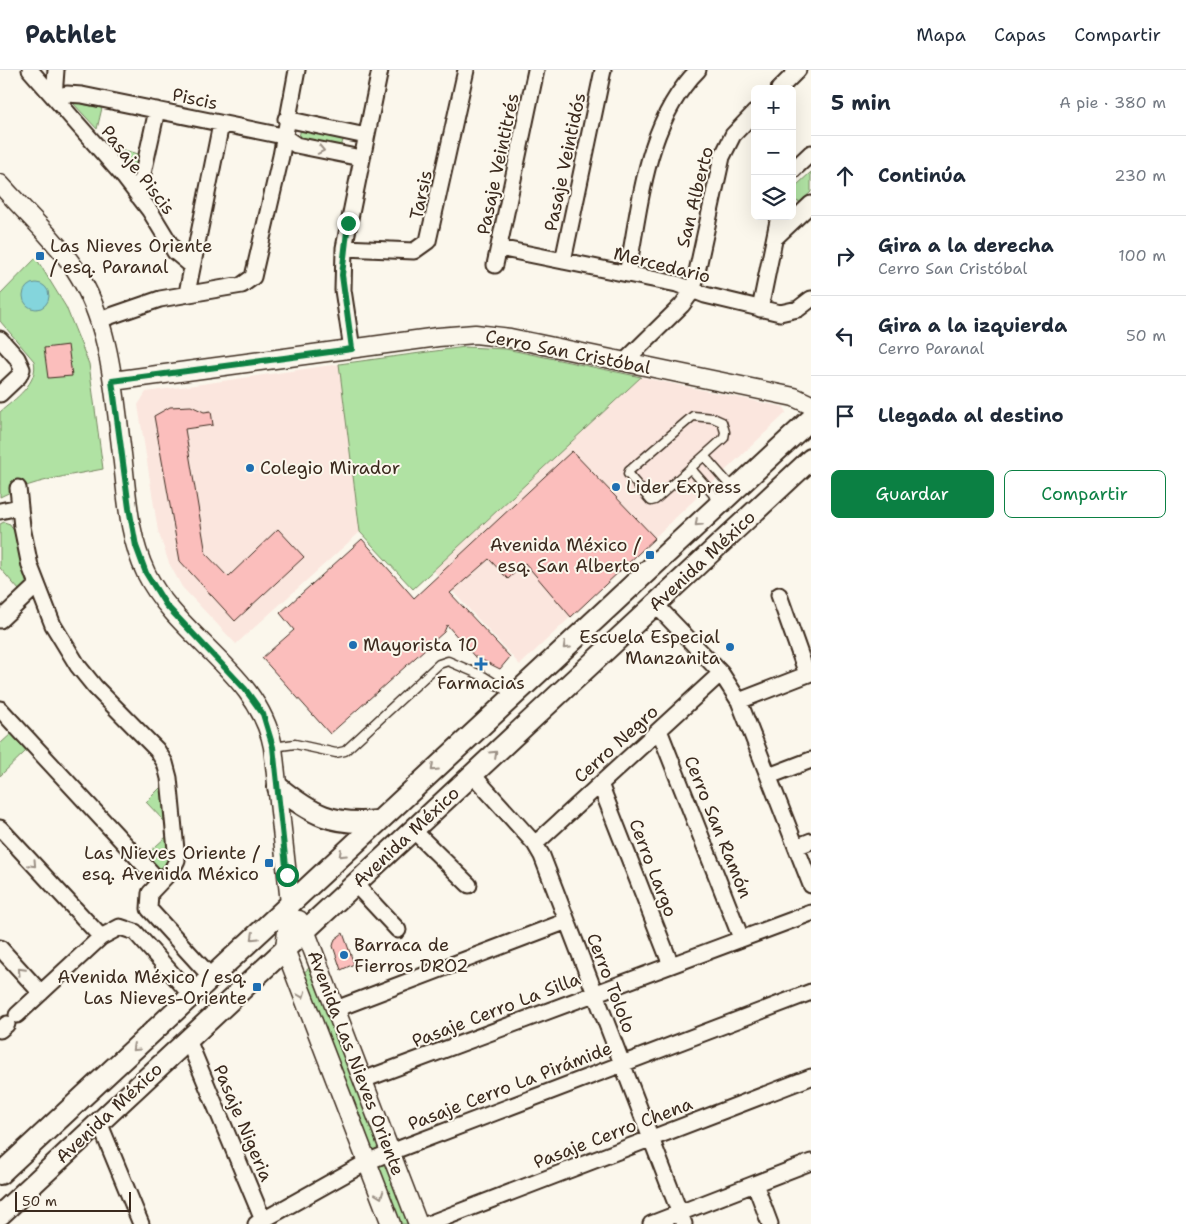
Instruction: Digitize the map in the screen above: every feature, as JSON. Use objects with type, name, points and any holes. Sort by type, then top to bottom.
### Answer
[{"type":"main road","name":"Avenida México","points":[[0,1174],[811,419]]},
{"type":"main road","name":"Avenida México","points":[[0,1214],[811,459]]},
{"type":"main road","points":[[759,468],[767,470],[773,477],[775,486],[765,501]]},
{"type":"main road","points":[[278,787],[296,802],[325,818],[348,823],[378,821]]},
{"type":"street","points":[[30,70],[54,97]]},
{"type":"street","points":[[54,97],[56,70]]},
{"type":"street","points":[[99,320],[160,299],[242,286],[254,277],[277,174],[296,70]]},
{"type":"street","points":[[352,349],[343,290],[344,248],[380,70]]},
{"type":"street","name":"Tarsis","points":[[344,248],[414,251],[428,242],[466,70]]},
{"type":"street","name":"Pasaje Veintitrés","points":[[495,265],[536,70]]},
{"type":"street","name":"Pasaje Veintidós","points":[[563,261],[603,70]]},
{"type":"street","points":[[598,94],[614,70]]},
{"type":"street","points":[[627,274],[658,130],[672,102],[698,70]]},
{"type":"street","points":[[782,85],[794,71]]},
{"type":"street","name":"Piscis","points":[[54,97],[67,94],[82,95],[283,136],[296,145],[361,158]]},
{"type":"street","name":"Pasaje Piscis","points":[[54,97],[138,196],[175,252],[192,266]]},
{"type":"street","points":[[138,196],[157,110]]},
{"type":"street","name":"San Alberto","points":[[624,362],[682,305],[693,290],[722,157],[732,136],[751,116]]},
{"type":"street","points":[[286,119],[366,136]]},
{"type":"street","points":[[187,294],[222,124]]},
{"type":"street","points":[[796,167],[811,153]]},
{"type":"street","name":"Avenida Las Nieves Oriente","points":[[0,184],[64,254],[84,286],[99,320],[112,381],[132,532],[146,573],[166,605],[255,701],[268,725],[278,787],[290,903],[285,949],[391,1224]]},
{"type":"street","points":[[775,238],[811,204]]},
{"type":"street","points":[[760,309],[778,220]]},
{"type":"street","name":"Mercedario","points":[[499,248],[677,284],[760,309],[780,313],[792,312],[811,299]]},
{"type":"street","name":"Cerro San Cristóbal","points":[[112,381],[475,334],[510,338],[794,397],[811,405]]},
{"type":"street","points":[[0,339],[18,358],[22,369],[19,376],[0,394]]},
{"type":"street","points":[[18,488],[26,547],[36,586],[52,625],[78,666],[95,687],[157,750],[165,763],[177,855],[172,870],[153,889],[149,898],[152,914],[212,976]]},
{"type":"street","points":[[0,511],[20,507]]},
{"type":"street","points":[[0,620],[36,586]]},
{"type":"street","points":[[738,701],[809,674],[778,595]]},
{"type":"street","points":[[655,604],[722,673],[738,701],[811,885]]},
{"type":"street","name":"Cerro Negro","points":[[535,844],[722,673]]},
{"type":"street","points":[[0,710],[160,882]]},
{"type":"street","name":"Cerro San Ramón","points":[[659,730],[741,938]]},
{"type":"street","points":[[769,776],[811,760]]},
{"type":"street","name":"Cerro Tololo","points":[[472,774],[535,844],[567,920],[682,1219]]},
{"type":"street","name":"Cerro Largo","points":[[600,784],[671,965]]},
{"type":"street","points":[[0,828],[101,937]]},
{"type":"street","points":[[413,830],[469,885]]},
{"type":"street","points":[[796,847],[811,841]]},
{"type":"street","points":[[355,884],[398,930]]},
{"type":"street","name":"Avenida Las Nieves Oriente","points":[[290,903],[305,930],[418,1224]]},
{"type":"street","name":"Pasaje Cerro La Silla","points":[[363,1080],[811,913]]},
{"type":"street","points":[[336,1009],[567,920]]},
{"type":"street","points":[[8,1023],[101,937],[115,928],[131,929],[192,996]]},
{"type":"street","points":[[0,948],[41,993]]},
{"type":"street","name":"Pasaje Cerro La Pirámide","points":[[260,1222],[367,1162],[811,992]]},
{"type":"street","name":"Pasaje Nigeria","points":[[188,1040],[260,1222]]},
{"type":"street","name":"Pasaje Cerro Chena","points":[[428,1224],[811,1077]]},
{"type":"street","points":[[99,1122],[142,1224]]},
{"type":"street","points":[[652,1224],[682,1219],[754,1184],[811,1162]]},
{"type":"street","points":[[754,1184],[770,1224]]},
{"type":"lane","points":[[693,416],[713,418],[722,422],[725,432],[724,438],[705,457],[656,500],[651,501],[628,474],[629,470],[693,416]]},
{"type":"lane","points":[[705,457],[727,482],[737,487]]},
{"type":"lane","points":[[690,469],[713,494],[717,505]]},
{"type":"lane","points":[[273,747],[295,744],[336,753],[344,751],[439,664],[448,661],[483,676],[513,695]]},
{"type":"shaded area","name":"Colegio Mirador","points":[[339,364],[360,532],[236,644],[182,587],[169,563],[158,531],[138,405],[146,392]]},
{"type":"shaded area","name":"Lider Express","points":[[641,377],[784,407],[786,413],[520,665],[433,570]]},
{"type":"green space","points":[[72,102],[102,108],[97,129]]},
{"type":"green space","points":[[301,128],[344,137],[341,147],[299,137]]},
{"type":"green space","points":[[113,147],[145,156],[140,178]]},
{"type":"green space","points":[[811,172],[811,192],[800,202],[796,202],[797,185]]},
{"type":"green space","points":[[36,258],[66,307],[89,364],[103,469],[63,476],[25,486],[0,497],[0,412],[24,390],[35,369],[34,361],[0,321],[0,295]]},
{"type":"green space","points":[[465,347],[506,349],[641,377],[413,589],[360,532],[339,364]]},
{"type":"green space","points":[[4,522],[10,524],[14,531],[26,583],[19,590],[0,568],[0,524]]},
{"type":"green space","points":[[12,733],[27,750],[0,776],[0,744]]},
{"type":"green space","points":[[163,785],[164,821],[146,802]]},
{"type":"green space","points":[[166,837],[170,864],[161,872],[146,855]]},
{"type":"green space","points":[[309,968],[382,1151],[372,1155],[301,975]]},
{"type":"green space","points":[[386,1158],[412,1224],[399,1224],[375,1164]]},
{"type":"water","points":[[36,283],[45,287],[49,296],[45,305],[36,309],[27,305],[23,296],[27,287]]},
{"type":"building","points":[[68,345],[72,376],[48,378],[44,348]]},
{"type":"building","points":[[191,406],[204,412],[211,411],[213,425],[185,429],[206,554],[228,577],[278,529],[304,557],[235,621],[180,561],[154,416],[170,407]]},
{"type":"building","points":[[572,451],[655,538],[571,617],[525,563],[508,579],[489,559],[450,593],[510,657],[500,669],[474,656],[447,625],[444,632],[330,734],[262,658],[294,630],[280,613],[362,539],[414,598]]},
{"type":"building","name":"Barraca de Fierros DRO2","points":[[343,933],[354,964],[341,970],[333,946],[335,939]]},
{"type":"place","name":"Las Nieves Oriente / esq. Paranal","points":[[40,256]]},
{"type":"place","name":"Colegio Mirador","points":[[250,468]]},
{"type":"place","name":"Lider Express","points":[[616,487]]},
{"type":"place","name":"Avenida México / esq. San Alberto","points":[[650,555]]},
{"type":"place","name":"Mayorista 10","points":[[353,645]]},
{"type":"place","name":"Escuela Especial Manzanita","points":[[730,647]]},
{"type":"place","name":"Farmacias","points":[[481,664]]},
{"type":"place","name":"Las Nieves Oriente / esq. Avenida México","points":[[269,863]]},
{"type":"place","name":"Barraca de Fierros DRO2","points":[[344,955]]},
{"type":"place","name":"Avenida México / esq. Las Nieves-Oriente","points":[[257,987]]},
{"type":"route","points":[[287,875],[273,747],[268,725],[263,714],[245,689],[166,605],[155,590],[140,560],[132,532],[112,381],[352,349],[342,275],[348,223]]}]
